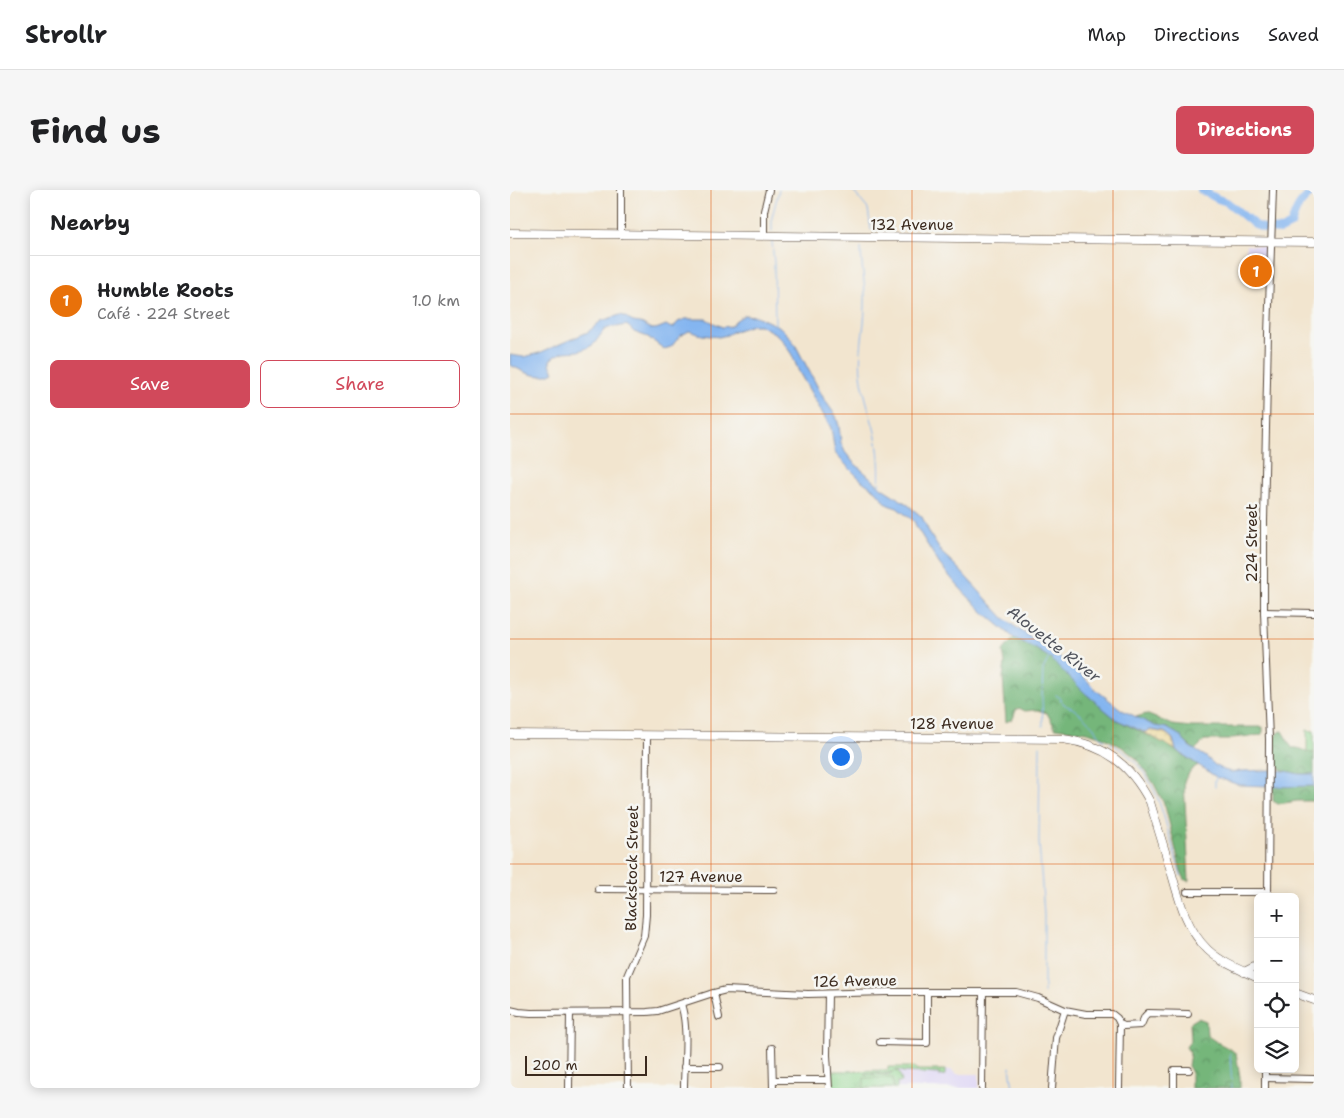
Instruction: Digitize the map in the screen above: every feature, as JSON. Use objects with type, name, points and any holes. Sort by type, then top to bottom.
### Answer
[{"type":"main road","name":"132 Avenue","points":[[510,233],[1272,239],[1314,242]]},
{"type":"main road","name":"128 Avenue","points":[[510,734],[1056,738],[1088,744],[1108,753],[1123,764],[1136,778],[1150,802],[1180,902],[1191,928],[1208,950],[1225,963],[1254,976]]},
{"type":"main road","points":[[1244,972],[1254,967]]},
{"type":"main road","points":[[1299,994],[1314,1000]]},
{"type":"street","points":[[621,190],[621,234]]},
{"type":"street","points":[[764,236],[764,211],[769,190]]},
{"type":"street","name":"224 Street","points":[[1268,893],[1269,721],[1264,612],[1264,511],[1273,190]]},
{"type":"street","points":[[1264,612],[1314,613]]},
{"type":"street","name":"Blackstock Street","points":[[628,1088],[627,976],[644,936],[646,915],[647,736]]},
{"type":"street","name":"127 Avenue","points":[[598,889],[774,890]]},
{"type":"street","points":[[1187,892],[1254,894]]},
{"type":"street","name":"126 Avenue","points":[[510,1010],[524,1013],[658,1011],[714,993],[732,990],[796,994],[1016,992],[1038,998],[1065,1010],[1086,1014],[1112,1014],[1120,1024]]},
{"type":"street","points":[[880,1042],[927,1043],[927,992]]},
{"type":"street","points":[[982,1088],[983,992]]},
{"type":"street","points":[[714,993],[719,1017]]},
{"type":"street","points":[[828,994],[829,1088]]},
{"type":"street","points":[[680,1004],[684,1023],[684,1088]]},
{"type":"street","points":[[1052,1088],[1056,1038],[1065,1010]]},
{"type":"street","points":[[569,1088],[570,1013]]},
{"type":"street","points":[[1120,1088],[1120,1024],[1124,1026],[1139,1026],[1143,1023],[1146,1014],[1150,1013],[1188,1014]]},
{"type":"street","points":[[772,1048],[772,1088]]},
{"type":"street","points":[[684,1067],[720,1067]]},
{"type":"street","points":[[1174,1088],[1174,1070],[1189,1070]]},
{"type":"street","points":[[1265,1088],[1266,1073]]},
{"type":"street","points":[[1265,1078],[1314,1079]]},
{"type":"street","points":[[773,1080],[828,1080]]},
{"type":"shaded area","points":[[1246,245],[1267,247],[1265,282],[1245,282]]},
{"type":"shaded area","points":[[864,1070],[951,1070],[956,1074],[979,1074],[979,1088],[864,1088]]},
{"type":"green space","points":[[1014,638],[1050,658],[1086,694],[1117,720],[1164,743],[1198,765],[1191,770],[1184,781],[1189,881],[1185,880],[1181,871],[1165,806],[1154,784],[1137,759],[1122,747],[1103,737],[1087,732],[1055,728],[1047,713],[1037,710],[1025,711],[1019,708],[1016,710],[1013,719],[1006,722],[1003,651]]},
{"type":"green space","points":[[1146,714],[1173,725],[1191,727],[1263,727],[1263,732],[1261,735],[1232,738],[1229,740],[1205,740],[1195,750],[1176,733],[1136,717]]},
{"type":"green space","points":[[1307,730],[1314,731],[1314,753],[1307,752]]},
{"type":"green space","points":[[1282,731],[1292,748],[1314,753],[1314,774],[1288,772],[1274,764],[1274,740],[1277,733]]},
{"type":"green space","points":[[1314,786],[1314,801],[1278,804],[1273,801],[1273,787]]},
{"type":"green space","points":[[1198,1018],[1206,1021],[1207,1035],[1236,1053],[1240,1088],[1191,1088],[1191,1071],[1188,1066],[1190,1053],[1186,1047],[1191,1040],[1190,1023]]},
{"type":"green space","points":[[888,1067],[945,1070],[945,1075],[939,1076],[939,1074],[903,1072],[898,1070],[885,1074],[865,1073],[887,1075],[895,1071],[899,1072],[902,1082],[897,1082],[897,1088],[831,1088],[830,1071],[888,1070]]},
{"type":"green space","points":[[864,1078],[893,1078],[893,1088],[864,1088]]},
{"type":"sand","points":[[1150,730],[1168,735],[1176,750],[1144,732]]},
{"type":"water","points":[[620,315],[632,322],[641,323],[654,329],[666,325],[673,328],[678,322],[685,319],[706,319],[722,327],[731,326],[744,315],[756,316],[780,327],[791,338],[824,399],[836,416],[841,443],[845,452],[853,462],[882,488],[907,504],[922,517],[942,553],[1003,617],[1057,655],[1122,710],[1155,726],[1167,728],[1176,733],[1190,747],[1224,770],[1231,772],[1269,770],[1314,774],[1314,786],[1273,787],[1239,785],[1216,777],[1176,750],[1173,739],[1165,732],[1150,730],[1144,732],[1117,720],[1086,694],[1050,658],[1014,638],[982,611],[957,585],[940,565],[914,521],[897,508],[888,505],[876,491],[862,481],[835,453],[831,428],[799,372],[792,355],[776,334],[760,325],[752,325],[719,337],[689,331],[680,336],[671,347],[664,349],[648,337],[634,332],[628,326],[614,326],[604,330],[594,344],[587,348],[579,351],[564,352],[555,356],[550,360],[554,372],[548,375],[537,376],[510,365],[510,355],[524,357],[539,353],[588,332],[601,321]]},
{"type":"waterway","points":[[772,231],[772,217],[779,190]]},
{"type":"waterway","points":[[852,190],[868,209],[871,230]]},
{"type":"waterway","points":[[1201,190],[1227,202],[1255,225],[1266,229],[1281,230],[1291,225],[1299,205],[1314,191]]},
{"type":"waterway","points":[[772,241],[775,325]]},
{"type":"waterway","points":[[861,248],[865,298],[861,371],[877,443],[880,470],[879,486]]},
{"type":"waterway","name":"Alouette River","points":[[1043,726],[1043,669],[1049,658]]},
{"type":"waterway","points":[[1056,695],[1065,705],[1074,709],[1085,719],[1100,737],[1105,740]]},
{"type":"waterway","points":[[1110,743],[1141,768],[1154,790],[1181,876]]},
{"type":"waterway","points":[[1040,746],[1039,842],[1044,915],[1044,993]]},
{"type":"waterway","points":[[1215,787],[1217,776]]},
{"type":"waterway","points":[[1230,1053],[1232,1088]]},
{"type":"waterway","points":[[1010,1067],[1013,1088]]},
{"type":"place","name":"Humble Roots","points":[[1256,271]]}]
